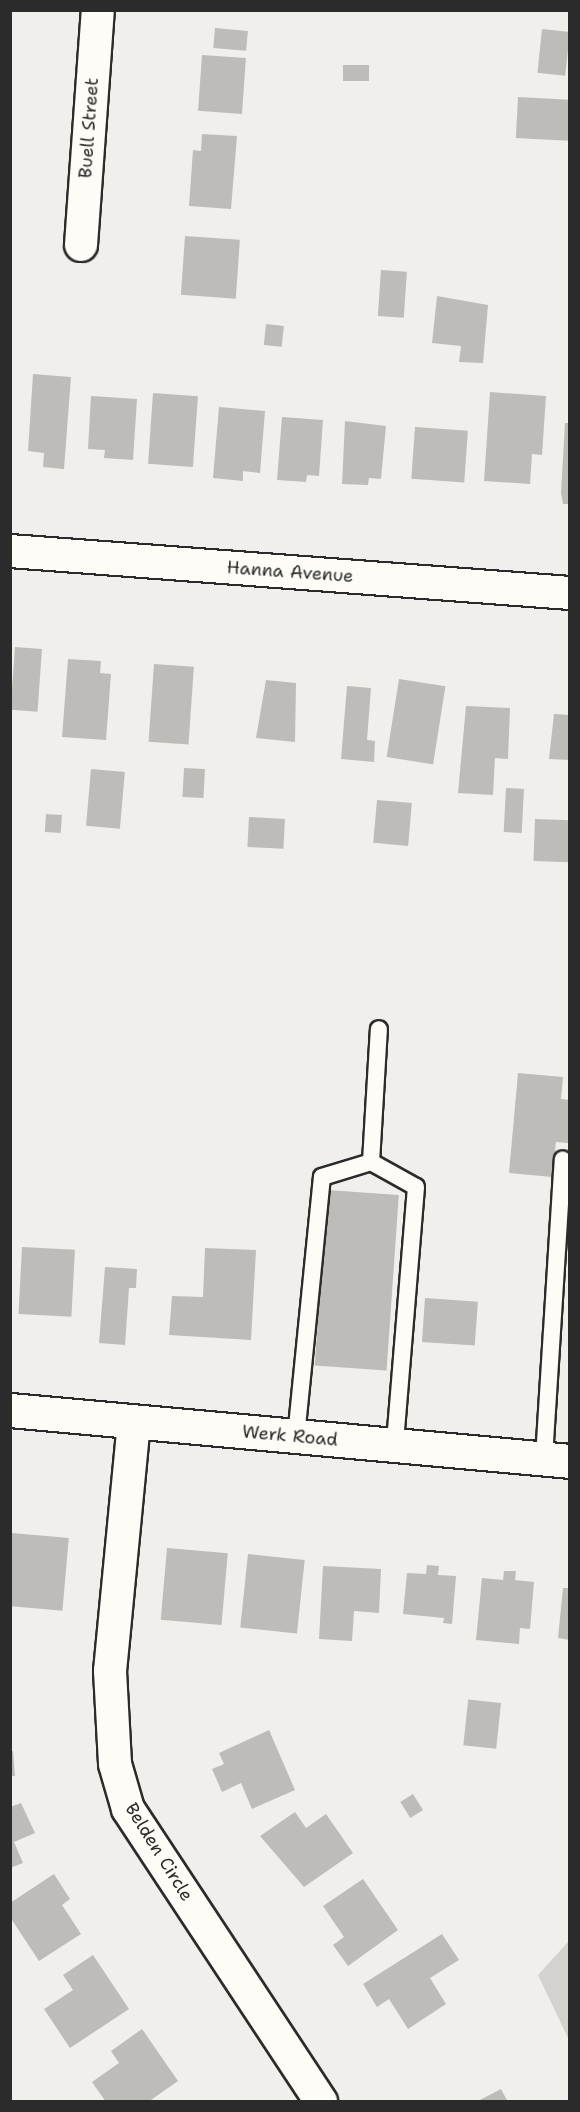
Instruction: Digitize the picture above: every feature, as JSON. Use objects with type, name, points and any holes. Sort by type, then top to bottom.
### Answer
[{"type":"main road","name":"Werk Road","points":[[10,1410],[557,1460]]},
{"type":"street","name":"Buell Street","points":[[81,245],[98,10]]},
{"type":"street","name":"Hanna Avenue","points":[[10,551],[570,593]]},
{"type":"street","name":"Belden Circle","points":[[134,1422],[110,1671],[115,1764],[128,1809],[321,2102]]},
{"type":"lane","points":[[371,1162],[379,1029]]},
{"type":"lane","points":[[557,1460],[563,1160]]},
{"type":"lane","points":[[296,1437],[322,1177],[371,1162],[416,1187],[395,1445]]},
{"type":"shaded area","points":[[569,1941],[569,2040],[538,1975]]},
{"type":"building","points":[[215,28],[248,31],[246,51],[213,48]]},
{"type":"building","points":[[542,29],[570,32],[565,76],[537,73]]},
{"type":"building","points":[[202,55],[246,58],[242,114],[198,111]]},
{"type":"building","points":[[343,65],[369,65],[369,81],[343,81]]},
{"type":"building","points":[[518,97],[570,100],[568,141],[516,138]]},
{"type":"building","points":[[202,134],[237,136],[231,209],[189,206],[193,150],[201,151]]},
{"type":"building","points":[[185,236],[240,240],[236,299],[181,295]]},
{"type":"building","points":[[381,270],[407,272],[404,318],[378,316]]},
{"type":"building","points":[[437,296],[488,305],[483,363],[459,362],[461,346],[432,343]]},
{"type":"building","points":[[266,324],[284,326],[282,347],[264,345]]},
{"type":"building","points":[[33,374],[71,377],[64,469],[43,467],[44,453],[28,451]]},
{"type":"building","points":[[490,392],[546,396],[542,455],[532,454],[530,484],[484,481]]},
{"type":"building","points":[[153,393],[198,396],[193,467],[148,464]]},
{"type":"building","points":[[91,396],[137,399],[133,460],[104,458],[105,450],[88,449]]},
{"type":"building","points":[[219,407],[265,411],[260,473],[243,471],[243,481],[213,478]]},
{"type":"building","points":[[282,417],[323,420],[319,476],[307,475],[306,482],[277,480]]},
{"type":"building","points":[[345,421],[386,426],[381,479],[369,478],[368,485],[342,484]]},
{"type":"building","points":[[565,423],[570,423],[570,504],[563,504],[561,493]]},
{"type":"building","points":[[415,427],[468,431],[464,483],[411,479]]},
{"type":"building","points":[[15,647],[42,649],[38,712],[11,710]]},
{"type":"building","points":[[68,659],[101,661],[100,673],[111,674],[106,740],[62,737]]},
{"type":"building","points":[[154,664],[194,667],[188,745],[149,742]]},
{"type":"building","points":[[399,679],[445,686],[433,764],[387,757]]},
{"type":"building","points":[[266,680],[296,683],[295,742],[256,738]]},
{"type":"building","points":[[347,686],[371,688],[367,740],[375,741],[374,762],[341,759]]},
{"type":"building","points":[[466,706],[510,708],[508,759],[495,758],[493,795],[458,793]]},
{"type":"building","points":[[554,714],[570,715],[570,760],[549,759]]},
{"type":"building","points":[[184,768],[205,769],[203,798],[182,797]]},
{"type":"building","points":[[91,769],[125,772],[120,829],[86,826]]},
{"type":"building","points":[[506,788],[524,789],[522,833],[504,832]]},
{"type":"building","points":[[377,800],[412,803],[408,846],[373,843]]},
{"type":"building","points":[[46,814],[62,815],[61,833],[45,832]]},
{"type":"building","points":[[249,817],[285,819],[283,849],[247,847]]},
{"type":"building","points":[[535,819],[570,820],[569,862],[534,861]]},
{"type":"building","points":[[518,1073],[563,1077],[561,1099],[570,1100],[568,1143],[556,1142],[552,1177],[509,1173]]},
{"type":"building","points":[[327,1190],[399,1195],[387,1371],[315,1366]]},
{"type":"building","points":[[22,1247],[75,1250],[71,1317],[18,1314]]},
{"type":"building","points":[[205,1248],[256,1250],[251,1340],[169,1335],[172,1296],[203,1297]]},
{"type":"building","points":[[105,1267],[137,1269],[136,1288],[129,1288],[125,1345],[99,1343]]},
{"type":"building","points":[[425,1298],[478,1302],[475,1346],[422,1342]]},
{"type":"building","points":[[12,1533],[69,1538],[62,1611],[10,1606]]},
{"type":"building","points":[[167,1548],[228,1553],[221,1625],[161,1620]]},
{"type":"building","points":[[248,1554],[305,1560],[297,1634],[240,1628]]},
{"type":"building","points":[[427,1565],[439,1566],[438,1575],[456,1576],[452,1624],[443,1623],[444,1618],[403,1614],[407,1573],[426,1574]]},
{"type":"building","points":[[323,1566],[381,1569],[379,1613],[354,1611],[352,1641],[319,1639]]},
{"type":"building","points":[[504,1571],[516,1571],[515,1580],[534,1582],[530,1629],[520,1628],[519,1644],[476,1640],[482,1578],[503,1580]]},
{"type":"building","points":[[563,1588],[570,1588],[570,1640],[558,1638]]},
{"type":"building","points":[[468,1700],[501,1703],[496,1749],[463,1745]]},
{"type":"building","points":[[269,1730],[295,1790],[252,1809],[241,1783],[222,1792],[212,1769],[224,1764],[219,1753]]},
{"type":"building","points":[[10,1751],[13,1751],[15,1776],[10,1776]]},
{"type":"building","points":[[413,1794],[423,1810],[410,1818],[400,1802]]},
{"type":"building","points":[[21,1803],[35,1833],[14,1842],[23,1863],[10,1868],[10,1807]]},
{"type":"building","points":[[295,1812],[306,1828],[326,1814],[353,1853],[304,1887],[260,1836]]},
{"type":"building","points":[[54,1874],[70,1899],[62,1905],[81,1934],[39,1961],[10,1917],[10,1903]]},
{"type":"building","points":[[363,1879],[398,1930],[348,1966],[333,1945],[344,1937],[323,1906]]},
{"type":"building","points":[[442,1934],[459,1960],[430,1978],[446,2004],[408,2029],[389,1999],[377,2007],[363,1984]]},
{"type":"building","points":[[93,1955],[129,2009],[70,2048],[44,2009],[73,1990],[63,1975]]},
{"type":"building","points":[[142,2029],[178,2081],[148,2102],[106,2102],[92,2082],[119,2063],[111,2051]]},
{"type":"building","points":[[501,2089],[508,2102],[476,2102]]}]
